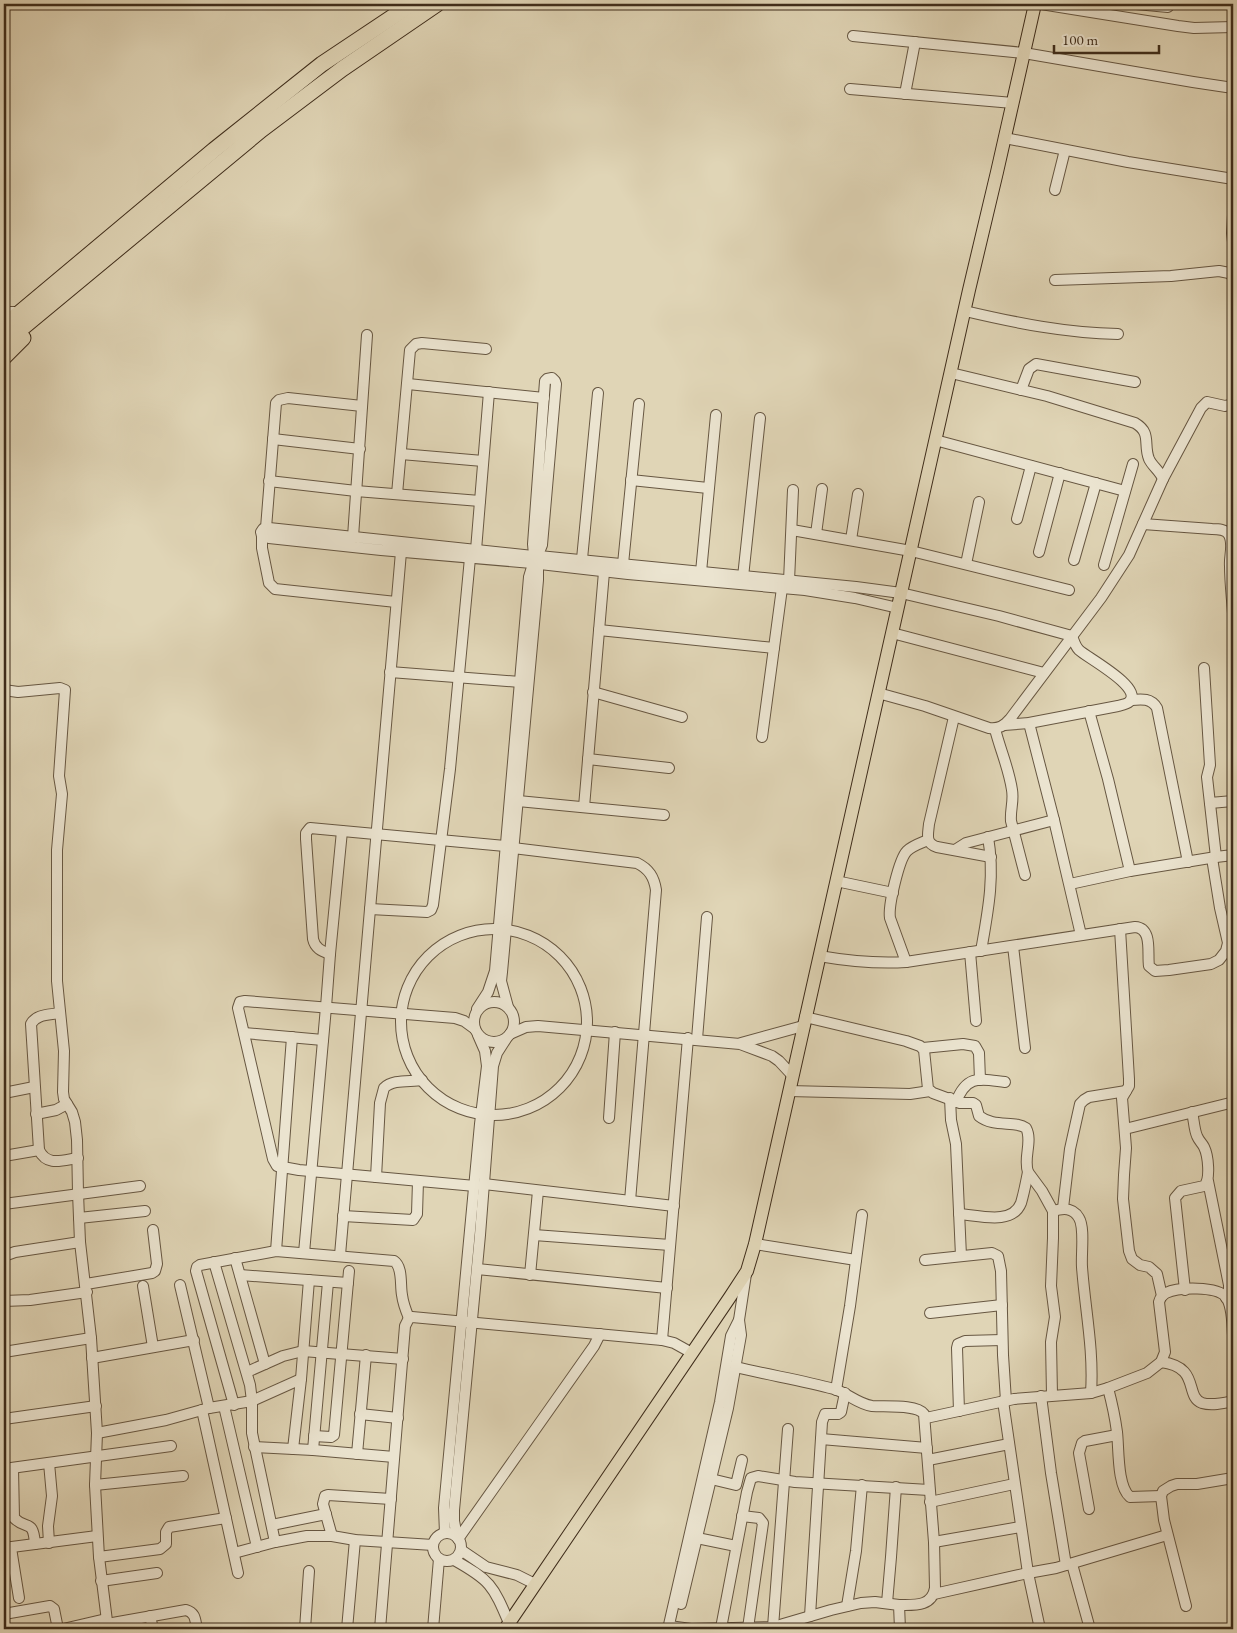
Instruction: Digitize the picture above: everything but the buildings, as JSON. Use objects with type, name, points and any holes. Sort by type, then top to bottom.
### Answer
[{"type":"highway","points":[[4,326],[214,150],[322,64],[412,4]]},
{"type":"highway","points":[[4,343],[269,125],[342,69],[437,4]]},
{"type":"highway","points":[[4,357],[113,253]]},
{"type":"highway","points":[[7,314],[66,274]]},
{"type":"main road","points":[[507,1626],[746,1271],[755,1244],[950,373],[1035,4]]},
{"type":"street","points":[[1040,4],[1194,28],[1233,27]]},
{"type":"street","points":[[1136,4],[1168,7]]},
{"type":"street","points":[[853,36],[1024,53],[1233,88]]},
{"type":"street","points":[[905,94],[916,42]]},
{"type":"street","points":[[850,89],[1013,103]]},
{"type":"street","points":[[1005,138],[1128,162],[1233,179]]},
{"type":"street","points":[[1055,190],[1065,150]]},
{"type":"street","points":[[1233,215],[1233,242]]},
{"type":"street","points":[[1055,280],[1171,276],[1219,271],[1229,273],[1233,277]]},
{"type":"street","points":[[965,310],[1041,327],[1090,334],[1118,334]]},
{"type":"street","points":[[353,537],[367,334]]},
{"type":"street","points":[[398,494],[410,350],[416,344],[428,343],[486,349]]},
{"type":"street","points":[[1021,390],[1029,369],[1036,364],[1135,382]]},
{"type":"street","points":[[950,373],[1021,390],[1106,414],[1140,426],[1146,436],[1149,458],[1163,479]]},
{"type":"street","points":[[485,1116],[497,1053],[514,1023],[501,981],[502,928],[529,577],[536,560],[542,545],[556,384],[556,381],[552,378],[545,381],[533,536],[533,547],[536,560],[538,580],[518,801],[509,847]]},
{"type":"street","points":[[408,384],[544,398]]},
{"type":"street","points":[[370,909],[418,913],[432,910],[480,501],[489,392]]},
{"type":"street","points":[[582,559],[598,393]]},
{"type":"street","points":[[362,406],[288,398],[279,400],[275,407],[270,481],[262,548],[269,583],[275,589],[396,602]]},
{"type":"street","points":[[999,727],[1072,636],[1120,570],[1129,555],[1163,479],[1204,404],[1210,402],[1225,406],[1233,404]]},
{"type":"street","points":[[623,564],[639,404]]},
{"type":"street","points":[[701,572],[716,414]]},
{"type":"street","points":[[744,577],[760,418]]},
{"type":"street","points":[[273,440],[360,449]]},
{"type":"street","points":[[935,440],[1126,491]]},
{"type":"street","points":[[401,454],[483,462]]},
{"type":"street","points":[[1104,565],[1133,464]]},
{"type":"street","points":[[1017,519],[1031,466]]},
{"type":"street","points":[[1039,552],[1060,473]]},
{"type":"street","points":[[631,480],[708,488]]},
{"type":"street","points":[[270,481],[356,491],[480,501]]},
{"type":"street","points":[[1074,560],[1096,483]]},
{"type":"street","points":[[816,534],[822,489]]},
{"type":"street","points":[[762,737],[774,648],[786,585],[794,490]]},
{"type":"street","points":[[851,540],[858,494]]},
{"type":"street","points":[[966,564],[979,502]]},
{"type":"street","points":[[1143,524],[1223,530],[1227,532],[1230,536],[1231,544],[1230,565],[1233,613]]},
{"type":"street","points":[[792,530],[911,551],[1069,590]]},
{"type":"street","points":[[264,532],[269,538],[401,552],[473,554]]},
{"type":"street","points":[[264,532],[353,537],[473,554],[536,560],[604,572],[786,585],[856,587],[901,593],[999,616],[1072,636]]},
{"type":"street","points":[[340,1255],[401,552]]},
{"type":"street","points":[[536,560],[582,559],[744,577],[898,608]]},
{"type":"street","points":[[584,807],[604,572]]},
{"type":"street","points":[[599,630],[774,648]]},
{"type":"street","points":[[892,634],[1044,672]]},
{"type":"street","points":[[1072,636],[1078,650],[1103,666],[1125,685],[1130,691],[1131,700]]},
{"type":"street","points":[[819,956],[854,961],[906,962],[1066,938],[1081,934],[1139,927],[1145,932],[1150,966],[1155,971],[1211,964],[1219,960],[1226,951],[1228,943],[1220,908],[1207,777],[1210,765],[1204,668]]},
{"type":"street","points":[[390,672],[520,682]]},
{"type":"street","points":[[4,690],[18,692],[60,688],[65,690],[59,776],[62,794],[57,868],[57,981],[64,1051],[63,1092],[75,1122],[78,1158],[80,1242],[91,1338],[96,1406],[95,1485],[97,1536],[107,1624]]},
{"type":"street","points":[[593,692],[682,717]]},
{"type":"street","points":[[878,693],[918,704],[954,717],[999,727],[1118,706],[1131,700],[1152,701],[1157,708],[1188,862]]},
{"type":"street","points":[[1089,711],[1108,779],[1130,871]]},
{"type":"street","points":[[954,717],[929,824],[928,840],[932,845],[991,856]]},
{"type":"street","points":[[1029,723],[1081,934]]},
{"type":"street","points":[[999,727],[1012,788],[1013,799],[1010,815],[1025,875]]},
{"type":"street","points":[[588,760],[669,768]]},
{"type":"street","points":[[518,801],[664,815]]},
{"type":"street","points":[[1210,803],[1233,801]]},
{"type":"street","points":[[956,850],[966,843],[1054,820]]},
{"type":"street","points":[[330,954],[314,944],[306,833],[310,828],[509,847],[637,863],[644,866],[655,882],[656,890],[630,1201]]},
{"type":"street","points":[[304,1253],[342,831]]},
{"type":"street","points":[[976,1021],[976,952],[991,892],[991,856],[988,837]]},
{"type":"street","points":[[906,962],[889,911],[904,855],[912,847],[928,840]]},
{"type":"street","points":[[1070,884],[1130,871],[1233,855]]},
{"type":"street","points":[[836,881],[893,893]]},
{"type":"street","points":[[662,1340],[674,1206],[707,917]]},
{"type":"street","points":[[445,1533],[444,1508],[461,1321],[479,1185],[485,1116],[487,1066],[485,1050],[476,1032],[476,1013],[492,982],[502,928]]},
{"type":"street","points":[[502,928],[519,931],[542,942],[568,965],[583,996],[587,1013],[587,1030],[576,1068],[558,1089],[531,1107],[508,1114],[485,1116],[443,1100],[422,1080],[412,1066],[405,1050],[400,1013],[404,992],[408,983],[421,963],[433,950],[458,934],[502,928]]},
{"type":"street","points":[[1120,929],[1129,1079],[1122,1098],[1126,1148],[1123,1200],[1129,1255],[1136,1262],[1154,1270],[1159,1281],[1162,1296]]},
{"type":"street","points":[[1013,946],[1025,1048]]},
{"type":"street","points":[[674,1206],[479,1185],[282,1168],[275,1164],[273,1159],[238,1008],[240,1002],[456,1018],[464,1020],[489,1042],[501,1041],[526,1027],[538,1026],[693,1038],[740,1044],[768,1054],[779,1061],[792,1075]]},
{"type":"street","points":[[456,1018],[476,1013],[482,1005],[489,1002],[502,1003],[521,1019],[538,1026]]},
{"type":"street","points":[[59,1014],[38,1017],[31,1024],[39,1150],[46,1160],[78,1158]]},
{"type":"street","points":[[740,1044],[769,1036],[804,1021],[906,1042],[923,1048],[964,1044],[975,1046],[979,1053],[980,1080]]},
{"type":"street","points":[[244,1032],[323,1040]]},
{"type":"street","points":[[609,1118],[615,1032]]},
{"type":"street","points":[[768,1054],[769,1036]]},
{"type":"street","points":[[276,1251],[292,1037]]},
{"type":"street","points":[[923,1048],[927,1086],[930,1091]]},
{"type":"street","points":[[376,1177],[380,1103],[384,1088],[392,1083],[422,1080]]},
{"type":"street","points":[[961,1256],[956,1144],[951,1120],[953,1100],[966,1084],[970,1082],[980,1080],[1005,1082]]},
{"type":"street","points":[[4,1093],[34,1087]]},
{"type":"street","points":[[789,1091],[910,1094],[930,1091],[964,1104],[973,1103],[976,1105],[979,1116],[986,1120],[1000,1124],[1019,1125],[1026,1128],[1028,1137],[1026,1160],[1028,1172],[1020,1204],[1012,1214],[1001,1218],[959,1214]]},
{"type":"street","points":[[1052,1395],[1053,1366],[1051,1348],[1055,1317],[1051,1286],[1053,1238],[1070,1149],[1082,1101],[1089,1097],[1126,1091]]},
{"type":"street","points":[[1125,1128],[1230,1103]]},
{"type":"street","points":[[36,1114],[48,1112],[67,1104]]},
{"type":"street","points":[[1192,1112],[1197,1136],[1206,1154],[1208,1181],[1229,1285],[1233,1335]]},
{"type":"street","points":[[4,1156],[39,1150]]},
{"type":"street","points":[[1028,1172],[1058,1210]]},
{"type":"street","points":[[343,1216],[412,1220],[417,1214],[418,1180]]},
{"type":"street","points":[[1185,1290],[1175,1198],[1181,1191],[1204,1186],[1208,1181]]},
{"type":"street","points":[[454,1560],[460,1554],[454,1510],[477,1269],[479,1185]]},
{"type":"street","points":[[4,1204],[140,1186]]},
{"type":"street","points":[[530,1275],[538,1191]]},
{"type":"street","points":[[1058,1210],[1070,1209],[1081,1223],[1082,1265],[1091,1349],[1091,1393]]},
{"type":"street","points":[[79,1218],[145,1211]]},
{"type":"street","points":[[810,1616],[823,1416],[825,1414],[838,1414],[841,1412],[840,1391],[862,1215]]},
{"type":"street","points":[[4,1301],[30,1300],[152,1273],[155,1271],[157,1264],[153,1230]]},
{"type":"street","points":[[534,1235],[670,1246]]},
{"type":"street","points":[[4,1256],[15,1252],[80,1242]]},
{"type":"street","points":[[755,1244],[856,1260]]},
{"type":"street","points":[[257,1547],[229,1405],[196,1271],[197,1267],[214,1262],[276,1251],[340,1255],[397,1262],[402,1297],[409,1318],[406,1326],[380,1629]]},
{"type":"street","points":[[925,1260],[992,1253],[998,1256],[1001,1265],[1002,1340],[1009,1444],[1020,1527],[1040,1629]]},
{"type":"street","points":[[235,1258],[265,1364]]},
{"type":"street","points":[[214,1262],[247,1372],[252,1401],[254,1447],[275,1542]]},
{"type":"street","points":[[477,1269],[667,1288]]},
{"type":"street","points":[[314,1436],[331,1437],[334,1435],[349,1271]]},
{"type":"street","points":[[672,1628],[697,1538],[728,1408],[741,1335],[739,1320],[746,1271]]},
{"type":"street","points":[[240,1275],[348,1283]]},
{"type":"street","points":[[293,1449],[301,1379],[308,1280]]},
{"type":"street","points":[[313,1450],[328,1282]]},
{"type":"street","points":[[143,1286],[153,1347]]},
{"type":"street","points":[[180,1286],[194,1340],[205,1409],[238,1573]]},
{"type":"street","points":[[926,1418],[1005,1401],[1041,1396],[1091,1393],[1108,1388],[1147,1373],[1161,1362],[1164,1352],[1159,1302],[1162,1296],[1169,1292],[1185,1290],[1210,1290],[1217,1292],[1230,1303]]},
{"type":"street","points":[[930,1312],[1002,1304]]},
{"type":"street","points":[[409,1318],[461,1321],[662,1340],[674,1343],[692,1353]]},
{"type":"street","points":[[672,1628],[720,1402],[731,1336],[739,1320]]},
{"type":"street","points":[[459,1542],[594,1346],[600,1334]]},
{"type":"street","points":[[4,1352],[91,1338]]},
{"type":"street","points":[[92,1358],[194,1340]]},
{"type":"street","points":[[959,1411],[958,1344],[965,1340],[1002,1340]]},
{"type":"street","points":[[247,1372],[283,1356],[303,1350],[403,1359]]},
{"type":"street","points":[[357,1454],[366,1355]]},
{"type":"street","points":[[1161,1362],[1174,1364],[1181,1368],[1191,1383],[1195,1397],[1202,1402],[1218,1404],[1233,1401]]},
{"type":"street","points":[[736,1367],[801,1380],[840,1391],[869,1405],[922,1411],[926,1418],[929,1490],[934,1542],[934,1594]]},
{"type":"street","points":[[97,1433],[157,1422],[205,1409],[252,1401],[301,1379]]},
{"type":"street","points":[[1108,1388],[1117,1435],[1124,1490],[1130,1497],[1136,1498],[1161,1496]]},
{"type":"street","points":[[1041,1396],[1051,1473],[1069,1564],[1090,1629]]},
{"type":"street","points":[[4,1419],[96,1406]]},
{"type":"street","points":[[360,1414],[398,1418]]},
{"type":"street","points":[[778,1627],[788,1429]]},
{"type":"street","points":[[1089,1509],[1079,1452],[1080,1448],[1085,1441],[1117,1435]]},
{"type":"street","points":[[821,1439],[927,1448]]},
{"type":"street","points":[[928,1460],[1009,1444]]},
{"type":"street","points":[[35,1544],[31,1526],[14,1518],[8,1468],[171,1446]]},
{"type":"street","points":[[254,1447],[394,1456]]},
{"type":"street","points":[[711,1479],[736,1484],[742,1460]]},
{"type":"street","points":[[49,1463],[52,1496],[48,1526],[49,1542]]},
{"type":"street","points":[[95,1485],[183,1476]]},
{"type":"street","points":[[721,1628],[751,1478],[758,1476],[801,1482],[929,1490]]},
{"type":"street","points":[[1186,1606],[1164,1520],[1161,1496],[1166,1488],[1177,1484],[1196,1484],[1233,1478]]},
{"type":"street","points":[[930,1502],[1014,1484]]},
{"type":"street","points":[[847,1606],[856,1551],[862,1485]]},
{"type":"street","points":[[886,1603],[892,1557],[896,1488]]},
{"type":"street","points":[[332,1536],[323,1500],[328,1495],[391,1499]]},
{"type":"street","points":[[272,1525],[326,1514]]},
{"type":"street","points":[[742,1516],[760,1518],[764,1523],[748,1628]]},
{"type":"street","points":[[99,1557],[160,1549],[166,1544],[166,1532],[169,1527],[226,1518]]},
{"type":"street","points":[[934,1542],[1020,1527]]},
{"type":"street","points":[[507,1626],[493,1589],[481,1576],[454,1560],[445,1561],[439,1559],[434,1554],[433,1545],[437,1537],[445,1533],[454,1535],[486,1567],[517,1575],[535,1584]]},
{"type":"street","points":[[672,1628],[778,1627],[810,1616],[861,1603],[919,1605],[926,1602],[934,1594],[1069,1564],[1168,1535]]},
{"type":"street","points":[[19,1598],[7,1548],[97,1536]]},
{"type":"street","points":[[234,1553],[307,1536],[332,1536],[355,1540],[433,1545]]},
{"type":"street","points":[[697,1538],[736,1546]]},
{"type":"street","points":[[347,1629],[355,1540]]},
{"type":"street","points":[[433,1629],[439,1559]]},
{"type":"street","points":[[305,1629],[309,1570]]},
{"type":"street","points":[[493,1589],[506,1572]]},
{"type":"street","points":[[101,1581],[157,1573]]},
{"type":"street","points":[[899,1605],[900,1629]]},
{"type":"street","points":[[4,1614],[50,1606],[54,1609],[58,1629]]},
{"type":"street","points":[[63,1629],[107,1624],[186,1610],[194,1616],[197,1629]]},
{"type":"street","points":[[150,1616],[153,1629]]}]
